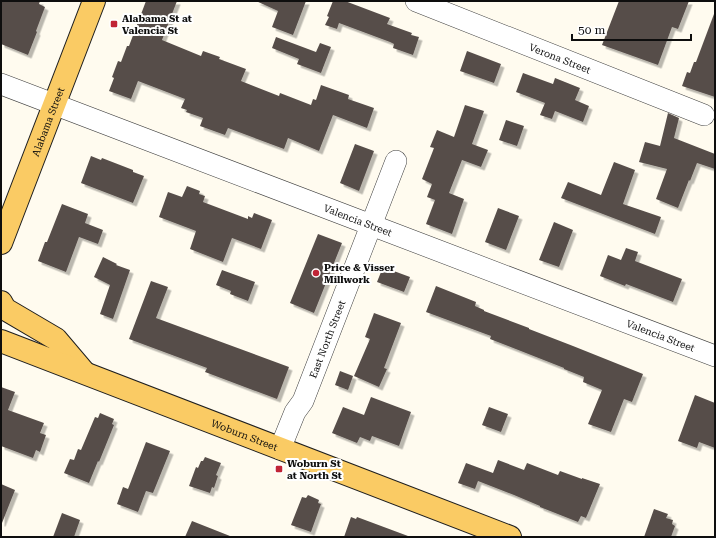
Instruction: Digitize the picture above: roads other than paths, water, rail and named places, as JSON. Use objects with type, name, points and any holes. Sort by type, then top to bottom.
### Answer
[{"type":"main road","name":"Alabama Street","points":[[1,243],[94,1]]},
{"type":"main road","points":[[1,302],[5,309],[56,339],[85,373]]},
{"type":"main road","name":"Woburn Street","points":[[1,340],[510,537]]},
{"type":"street","name":"Verona Street","points":[[416,1],[704,115]]},
{"type":"street","name":"Valencia Street","points":[[1,84],[715,356]]},
{"type":"street","name":"East North Street","points":[[280,448],[295,412],[303,401],[396,161]]},
{"type":"place","name":"Alabama St at Valencia St","points":[[114,24]]},
{"type":"place","name":"Price & Visser Millwork","points":[[316,273]]},
{"type":"place","name":"Woburn St at North St","points":[[279,469]]}]
